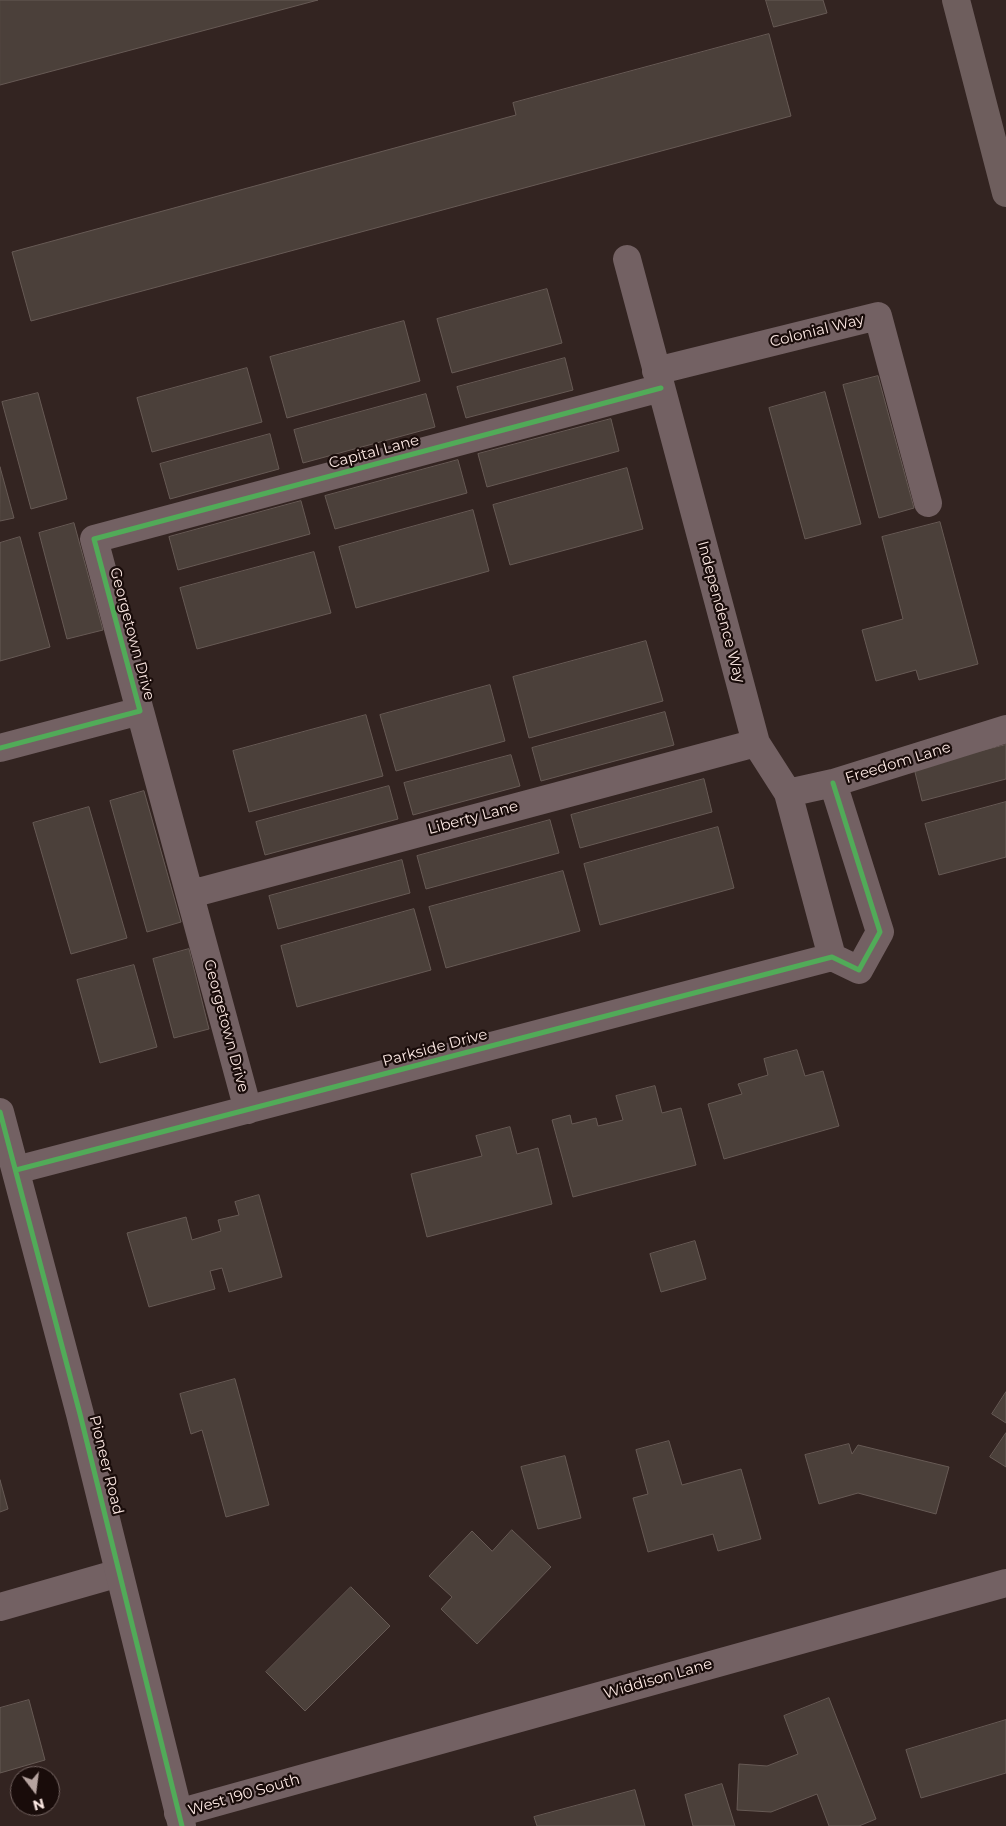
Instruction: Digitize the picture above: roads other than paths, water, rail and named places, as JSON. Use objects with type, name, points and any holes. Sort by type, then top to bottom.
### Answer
[{"type":"highway","points":[[956,0],[1006,193]]},
{"type":"street","name":"Independence Way","points":[[627,259],[756,743],[788,793],[832,957]]},
{"type":"street","name":"Colonial Way","points":[[659,380],[878,316],[928,503]]},
{"type":"street","name":"Capital Lane","points":[[94,539],[659,380]]},
{"type":"street","name":"Georgetown Drive","points":[[94,539],[248,1110]]},
{"type":"street","name":"Georgetown Drive","points":[[0,748],[140,711]]},
{"type":"street","name":"Freedom Lane","points":[[788,793],[833,783],[1006,729]]},
{"type":"street","name":"Liberty Lane","points":[[191,894],[756,743]]},
{"type":"street","points":[[832,957],[859,970],[880,932],[833,783]]},
{"type":"street","name":"Parkside Drive","points":[[16,1170],[832,957]]},
{"type":"street","name":"Pioneer Road","points":[[0,1112],[80,1414],[180,1820]]},
{"type":"street","points":[[0,1607],[119,1572]]},
{"type":"street","name":"Widdison Lane","points":[[309,1777],[1006,1583]]},
{"type":"street","name":"West 190 South","points":[[180,1820],[309,1777]]}]
